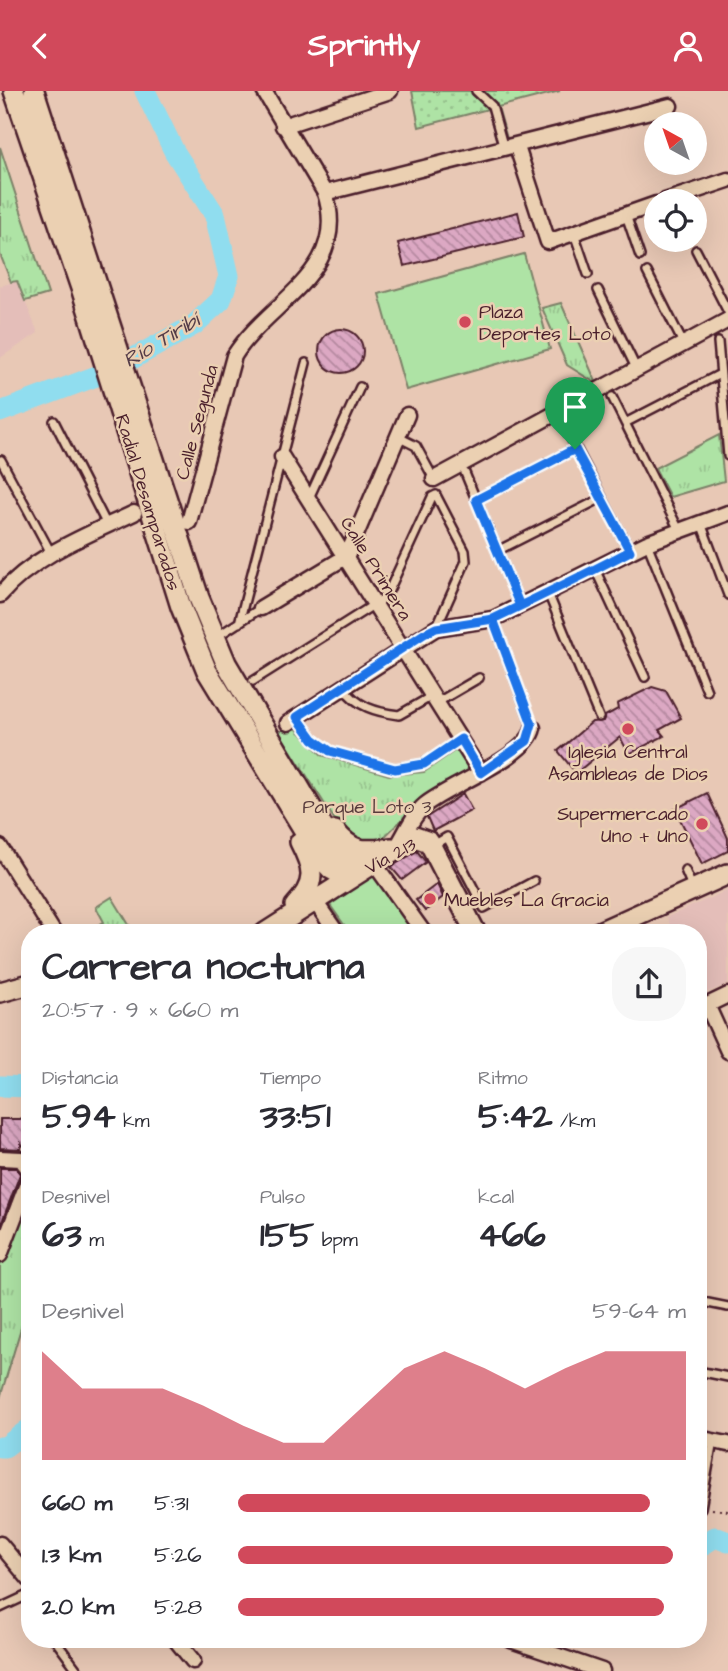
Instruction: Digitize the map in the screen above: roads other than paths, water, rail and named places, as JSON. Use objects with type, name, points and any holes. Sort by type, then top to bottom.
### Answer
[{"type":"main road","name":"Radial Desamparados","points":[[14,91],[89,287]]},
{"type":"main road","name":"Radial Desamparados","points":[[34,91],[89,287],[139,441],[226,663],[334,846],[362,870]]},
{"type":"main road","name":"Radial Desamparados","points":[[139,441],[181,607],[207,671],[288,808],[321,858],[331,869],[362,870]]},
{"type":"main road","points":[[307,801],[348,846],[369,850],[397,847]]},
{"type":"main road","points":[[288,808],[315,873],[314,900]]},
{"type":"main road","name":"Vía 213","points":[[279,924],[415,837],[430,844],[471,924]]},
{"type":"main road","points":[[276,924],[307,893],[311,881],[310,861]]},
{"type":"main road","points":[[617,924],[728,874]]},
{"type":"main road","points":[[0,992],[21,986]]},
{"type":"street","name":"Calle Segunda","points":[[189,522],[234,356],[248,337],[311,273],[323,254],[330,220],[325,193],[264,91]]},
{"type":"street","points":[[283,126],[390,91]]},
{"type":"street","points":[[325,193],[670,106]]},
{"type":"street","points":[[511,148],[548,242],[644,208]]},
{"type":"street","points":[[706,189],[727,182]]},
{"type":"street","points":[[434,479],[636,367],[728,320]]},
{"type":"street","points":[[261,608],[347,556],[407,415]]},
{"type":"street","name":"Calle Primera","points":[[282,457],[404,646],[481,773]]},
{"type":"street","points":[[0,595],[28,569],[51,554],[134,513]]},
{"type":"street","points":[[292,720],[436,628],[493,619],[647,543],[728,513]]},
{"type":"street","points":[[397,847],[424,806],[481,773],[527,741],[533,728]]},
{"type":"street","points":[[424,806],[421,821],[430,844]]},
{"type":"street","points":[[0,847],[48,924]]},
{"type":"street","points":[[362,870],[415,924]]},
{"type":"street","points":[[314,900],[331,924]]},
{"type":"street","points":[[707,1005],[728,995]]},
{"type":"street","points":[[707,1014],[728,1051]]},
{"type":"street","points":[[0,1158],[21,1159]]},
{"type":"street","points":[[0,1255],[5,1228],[21,1193]]},
{"type":"street","points":[[0,1544],[21,1569]]},
{"type":"street","points":[[182,1648],[193,1661]]},
{"type":"street","points":[[534,1648],[602,1671]]},
{"type":"lane","points":[[476,91],[492,106],[511,148]]},
{"type":"lane","points":[[626,214],[640,256]]},
{"type":"lane","points":[[574,233],[588,274]]},
{"type":"lane","points":[[697,252],[728,312]]},
{"type":"lane","points":[[647,272],[683,342]]},
{"type":"lane","points":[[598,291],[636,367]]},
{"type":"lane","points":[[718,342],[728,456]]},
{"type":"lane","points":[[239,623],[306,363]]},
{"type":"lane","points":[[625,423],[720,374]]},
{"type":"lane","points":[[309,498],[360,387]]},
{"type":"lane","points":[[612,397],[679,530]]},
{"type":"lane","points":[[54,421],[108,526]]},
{"type":"lane","points":[[562,421],[630,551]]},
{"type":"lane","points":[[398,437],[416,446],[434,479]]},
{"type":"lane","points":[[476,500],[575,449]]},
{"type":"lane","points":[[1,460],[51,554]]},
{"type":"lane","points":[[465,473],[520,606]]},
{"type":"lane","points":[[253,681],[377,604],[393,588],[432,496],[436,495],[465,551],[466,561],[436,628]]},
{"type":"lane","points":[[497,551],[602,498]]},
{"type":"lane","points":[[700,522],[728,595]]},
{"type":"lane","points":[[647,543],[707,691]]},
{"type":"lane","points":[[595,569],[645,677]]},
{"type":"lane","points":[[548,593],[599,717]]},
{"type":"lane","points":[[224,632],[261,608]]},
{"type":"lane","points":[[493,619],[533,728]]},
{"type":"lane","points":[[343,687],[353,701],[363,707],[400,715],[479,678]]},
{"type":"lane","points":[[292,720],[330,751],[395,769],[424,764],[461,739]]},
{"type":"lane","points":[[430,844],[447,837],[484,908],[534,881]]},
{"type":"lane","points":[[685,870],[694,889]]},
{"type":"lane","points":[[707,1303],[728,1307]]},
{"type":"lane","points":[[707,1373],[728,1377]]},
{"type":"lane","points":[[707,1474],[713,1441]]},
{"type":"lane","points":[[0,1608],[21,1598]]},
{"type":"lane","points":[[61,1648],[78,1671]]},
{"type":"waterway","name":"Río Tiribí","points":[[0,412],[110,371],[194,325],[221,300],[229,276],[215,215],[174,151],[145,91]]},
{"type":"waterway","name":"Río Tiribí","points":[[0,1086],[21,1087]]},
{"type":"waterway","name":"Río Tiribí","points":[[0,1447],[5,1447],[21,1435]]},
{"type":"waterway","points":[[707,1542],[715,1537],[728,1542]]},
{"type":"place","name":"Plaza Deportes Loto","points":[[465,322]]},
{"type":"place","name":"Iglesia Central Asambleas de Dios","points":[[628,729]]},
{"type":"place","name":"Supermercado Uno + Uno","points":[[702,824]]},
{"type":"place","name":"Muebles La Gracia","points":[[430,899]]},
{"type":"park label","name":"Parque Loto 3","points":[[367,806]]}]
